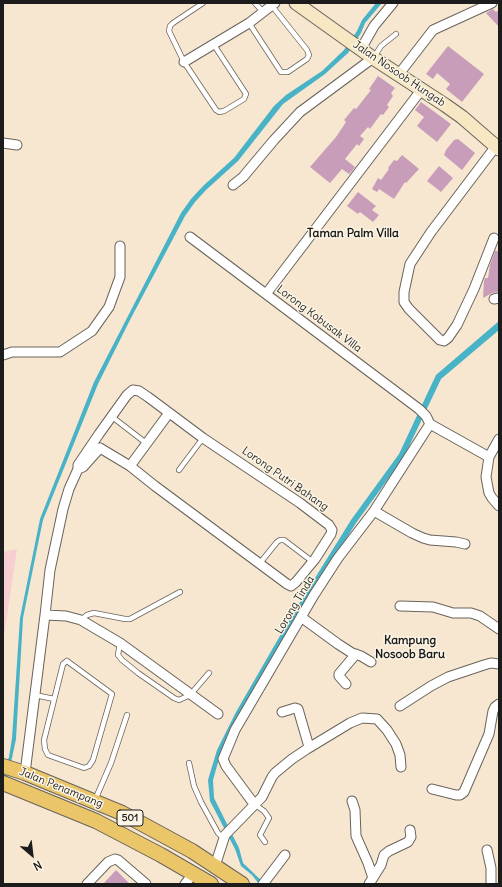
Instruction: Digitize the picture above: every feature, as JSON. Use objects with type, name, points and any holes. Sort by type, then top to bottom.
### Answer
[{"type":"main road","name":"Jalan Nosoob Hungab","points":[[296,3],[373,58],[422,89],[462,117],[498,148]]},
{"type":"main road","name":"Jalan Penampang","points":[[6,767],[26,773],[129,817],[192,850],[242,884]]},
{"type":"main road","name":"Jalan Penampang","points":[[5,783],[96,821],[194,873],[211,884]]},
{"type":"street","points":[[355,45],[374,26],[393,3]]},
{"type":"street","points":[[399,74],[433,30],[492,3]]},
{"type":"street","points":[[184,62],[249,23],[274,4]]},
{"type":"street","points":[[233,186],[243,178],[274,140],[300,112],[373,58]]},
{"type":"street","points":[[266,294],[422,89]]},
{"type":"street","points":[[3,143],[16,145]]},
{"type":"street","points":[[494,238],[458,326],[448,338],[444,341],[440,340],[404,302],[404,292],[410,264],[431,232],[498,148]]},
{"type":"street","name":"Lorong Kobusak Villa","points":[[190,237],[425,416],[489,457]]},
{"type":"street","points":[[3,355],[12,352],[60,352],[92,331],[109,307],[120,277],[120,246]]},
{"type":"street","name":"Lorong Putri Bahang","points":[[45,615],[50,570],[63,509],[69,489],[78,469],[83,467],[96,446],[111,416],[132,390],[139,391],[203,438],[300,503],[329,525],[332,530],[331,534],[313,562],[291,586],[130,466],[96,446]]},
{"type":"street","points":[[130,466],[169,413]]},
{"type":"street","name":"Lorong Tinda","points":[[254,804],[226,766],[223,759],[235,730],[314,595],[338,558],[374,511],[425,416]]},
{"type":"street","points":[[499,440],[489,457],[486,477],[487,487],[492,498],[499,506]]},
{"type":"street","points":[[374,511],[423,538],[466,544]]},
{"type":"street","points":[[400,606],[433,607],[453,613],[471,613],[480,616],[499,629]]},
{"type":"street","points":[[26,773],[45,615],[66,616],[81,620],[120,643],[218,714]]},
{"type":"street","points":[[301,617],[326,636],[371,662]]},
{"type":"street","points":[[346,684],[339,674],[356,654]]},
{"type":"street","points":[[400,706],[431,686],[448,678],[491,663],[499,664]]},
{"type":"street","points":[[432,789],[456,795],[460,795],[464,792],[489,734],[493,711],[495,706],[499,704]]},
{"type":"street","points":[[282,712],[295,708],[298,709],[309,747]]},
{"type":"street","points":[[215,866],[226,834],[262,797],[272,777],[292,759],[309,747],[357,719],[376,719],[387,730],[396,744],[400,755],[401,767]]},
{"type":"street","points":[[352,801],[355,810],[356,836],[368,863],[371,881]]},
{"type":"street","points":[[371,881],[386,852],[410,840],[410,830]]},
{"type":"street","points":[[487,850],[491,868],[491,884]]},
{"type":"street","points":[[264,882],[285,855]]},
{"type":"street","points":[[87,884],[108,862],[115,859],[118,860],[141,882]]},
{"type":"street","points":[[185,884],[194,873]]},
{"type":"lane","points":[[203,3],[173,23],[170,26],[169,31],[170,36],[184,62],[216,110],[219,112],[244,100],[246,96],[245,91],[214,45]]},
{"type":"lane","points":[[255,3],[264,12]]},
{"type":"lane","points":[[249,23],[281,72],[288,72],[307,59],[309,55],[307,50],[274,4]]},
{"type":"lane","points":[[373,58],[381,46],[396,34]]},
{"type":"lane","points":[[111,416],[146,443]]},
{"type":"lane","points":[[179,470],[203,438]]},
{"type":"lane","points":[[260,563],[280,540],[284,540],[313,562]]},
{"type":"lane","points":[[81,620],[86,615],[94,613],[130,619],[180,592]]},
{"type":"lane","points":[[120,643],[118,655],[122,660],[138,674],[179,700],[190,694],[209,674]]},
{"type":"lane","points":[[67,661],[112,694],[93,760],[89,766],[84,768],[48,755],[45,749],[44,740],[54,699],[63,664],[67,661]]},
{"type":"lane","points":[[35,695],[54,699]]},
{"type":"lane","points":[[94,802],[111,763],[127,716]]},
{"type":"lane","points":[[189,763],[194,786],[201,802],[218,833],[226,834]]},
{"type":"lane","points":[[254,804],[264,811],[269,818],[260,835],[265,842]]},
{"type":"shaded area","points":[[17,549],[3,643],[3,552]]},
{"type":"water","points":[[376,3],[382,3],[365,23],[361,33],[348,53],[325,74],[283,104],[238,161],[195,202],[185,216],[98,384],[43,520],[23,618],[16,739],[3,790],[3,776],[9,757],[12,738],[20,618],[40,519],[94,382],[181,213],[191,199],[234,158],[274,106],[286,95],[322,71],[344,50],[357,31],[362,20]]},
{"type":"water","points":[[499,321],[499,330],[441,379],[404,457],[356,523],[297,618],[219,759],[213,780],[214,798],[239,848],[243,863],[265,884],[259,884],[252,875],[241,866],[235,849],[210,801],[208,780],[217,750],[236,712],[292,615],[351,520],[399,454],[436,375]]},
{"type":"building","points":[[493,9],[496,12],[499,10],[499,27],[486,13]]},
{"type":"building","points":[[448,46],[484,74],[462,102],[446,89],[450,84],[437,73],[433,79],[426,74]]},
{"type":"building","points":[[378,76],[395,88],[391,93],[393,96],[387,105],[389,107],[383,115],[381,114],[370,129],[368,127],[360,136],[364,139],[359,146],[357,144],[345,159],[355,167],[352,171],[349,174],[342,169],[330,183],[310,167],[336,137],[346,122],[344,120],[354,108],[356,109],[371,90],[369,89]]},
{"type":"building","points":[[421,102],[451,124],[437,142],[417,126],[424,117],[415,110]]},
{"type":"building","points":[[458,139],[475,153],[462,170],[444,155],[454,140]]},
{"type":"building","points":[[402,155],[419,169],[406,183],[405,182],[394,199],[379,189],[377,192],[372,189],[378,178],[381,180],[394,160],[397,161]]},
{"type":"building","points":[[439,166],[453,178],[441,192],[427,181]]},
{"type":"building","points":[[358,192],[376,206],[372,210],[379,215],[373,222],[360,212],[358,214],[347,206]]},
{"type":"building","points":[[495,251],[499,251],[499,292],[492,293],[483,298],[484,281],[485,278],[488,278],[490,265]]},
{"type":"building","points":[[116,870],[130,884],[103,884]]},
{"type":"district","name":"Taman Palm Villa","points":[[353,234]]},
{"type":"district","name":"Kampung Nosoob Baru","points":[[410,648]]}]
